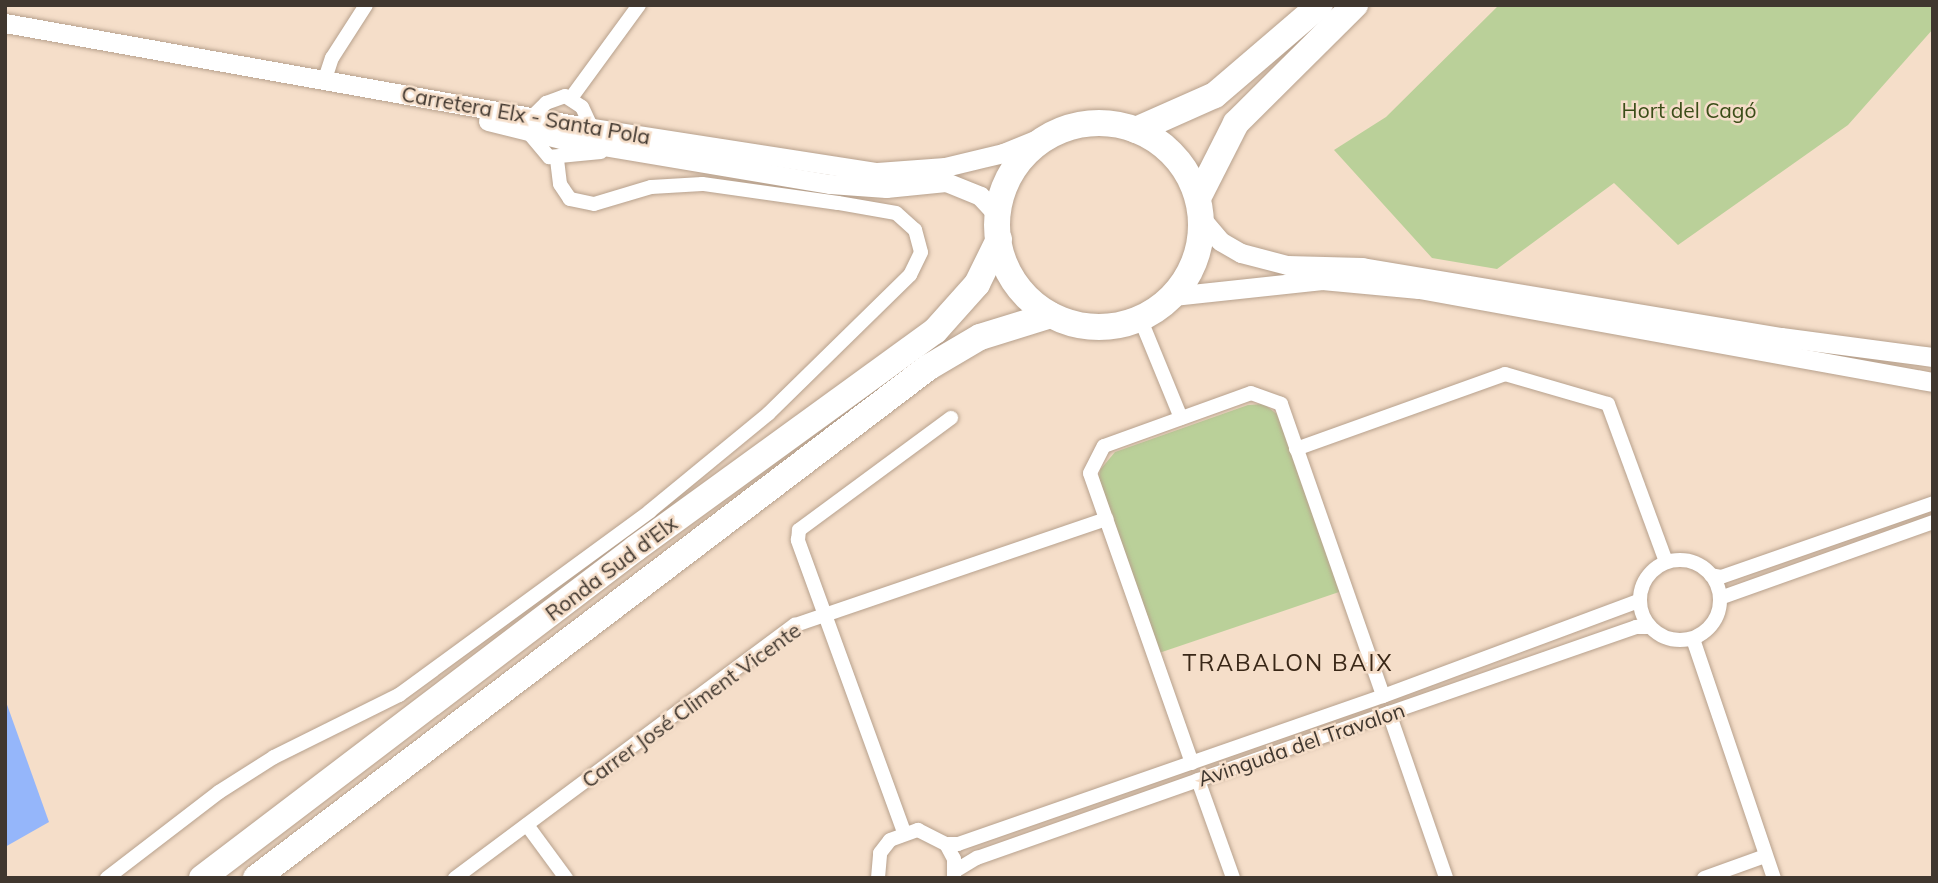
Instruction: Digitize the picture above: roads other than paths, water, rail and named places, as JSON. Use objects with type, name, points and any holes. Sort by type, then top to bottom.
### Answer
[{"type":"highway","points":[[1136,130],[1215,95],[1320,5]]},
{"type":"highway","points":[[1200,208],[1185,169],[1171,153],[1136,130],[1108,124],[1045,136],[1014,170],[998,227],[1007,270],[1026,296],[1051,315],[1080,325],[1111,326],[1140,318],[1173,296],[1189,273],[1199,247],[1200,208],[1236,123],[1355,5]]},
{"type":"highway","name":"Ronda Sud d'Elx","points":[[202,878],[636,548],[934,331],[977,284],[998,227]]},
{"type":"highway","name":"Ronda Sud d'Elx","points":[[256,878],[929,366],[980,337],[1051,315]]},
{"type":"main road","name":"Carretera Elx - Santa Pola","points":[[5,23],[325,79],[645,153],[830,184],[886,188],[946,182],[980,197],[998,227]]},
{"type":"main road","name":"Carretera Elx - Santa Pola","points":[[5,32],[530,125],[592,128],[877,172],[945,166],[1003,153],[1045,136]]},
{"type":"main road","points":[[1200,208],[1220,241],[1241,253],[1287,265],[1362,267],[1459,281],[1781,337],[1933,357]]},
{"type":"main road","points":[[1173,296],[1322,281],[1419,289],[1933,382]]},
{"type":"street","points":[[325,79],[332,58],[366,5]]},
{"type":"street","points":[[571,98],[639,5]]},
{"type":"street","points":[[592,128],[582,107],[571,98],[554,98],[530,125],[541,151],[557,159],[583,152],[645,153]]},
{"type":"street","points":[[107,878],[219,792],[274,757],[399,695],[650,511],[768,414],[909,275],[921,252],[915,230],[896,214],[825,201],[702,184],[651,187],[593,204],[570,199],[560,184],[557,159]]},
{"type":"street","points":[[1140,318],[1181,418]]},
{"type":"street","points":[[1296,449],[1505,374],[1608,404],[1666,562]]},
{"type":"street","points":[[1192,763],[1090,473],[1104,446],[1251,393],[1281,404],[1383,696]]},
{"type":"street","points":[[904,832],[828,615],[798,540],[799,530],[951,418]]},
{"type":"street","points":[[1711,575],[1720,598],[1711,626],[1693,639],[1666,638],[1649,627],[1639,601],[1647,576],[1666,562],[1695,563],[1711,575],[1721,577],[1933,503]]},
{"type":"street","name":"Carrer José Climent Vicente","points":[[455,878],[795,625],[1107,519]]},
{"type":"street","points":[[1720,598],[1933,522]]},
{"type":"street","name":"Avinguda del Travalon","points":[[946,844],[958,844],[1192,763],[1639,601]]},
{"type":"street","name":"Avinguda del Travalon","points":[[955,874],[977,858],[1636,626],[1649,627]]},
{"type":"street","points":[[1693,639],[1774,878]]},
{"type":"street","points":[[1389,713],[1446,878]]},
{"type":"street","points":[[1198,780],[1233,878]]},
{"type":"street","points":[[527,825],[566,878]]},
{"type":"street","points":[[878,878],[880,853],[904,832],[929,832],[946,844],[955,874]]},
{"type":"street","points":[[1704,878],[1765,856]]},
{"type":"water","points":[[5,699],[49,822],[5,847]]},
{"type":"district","name":"TRABALON BAIX","points":[[1288,663]]},
{"type":"park label","name":"Hort del Cagó","points":[[1689,110]]}]
